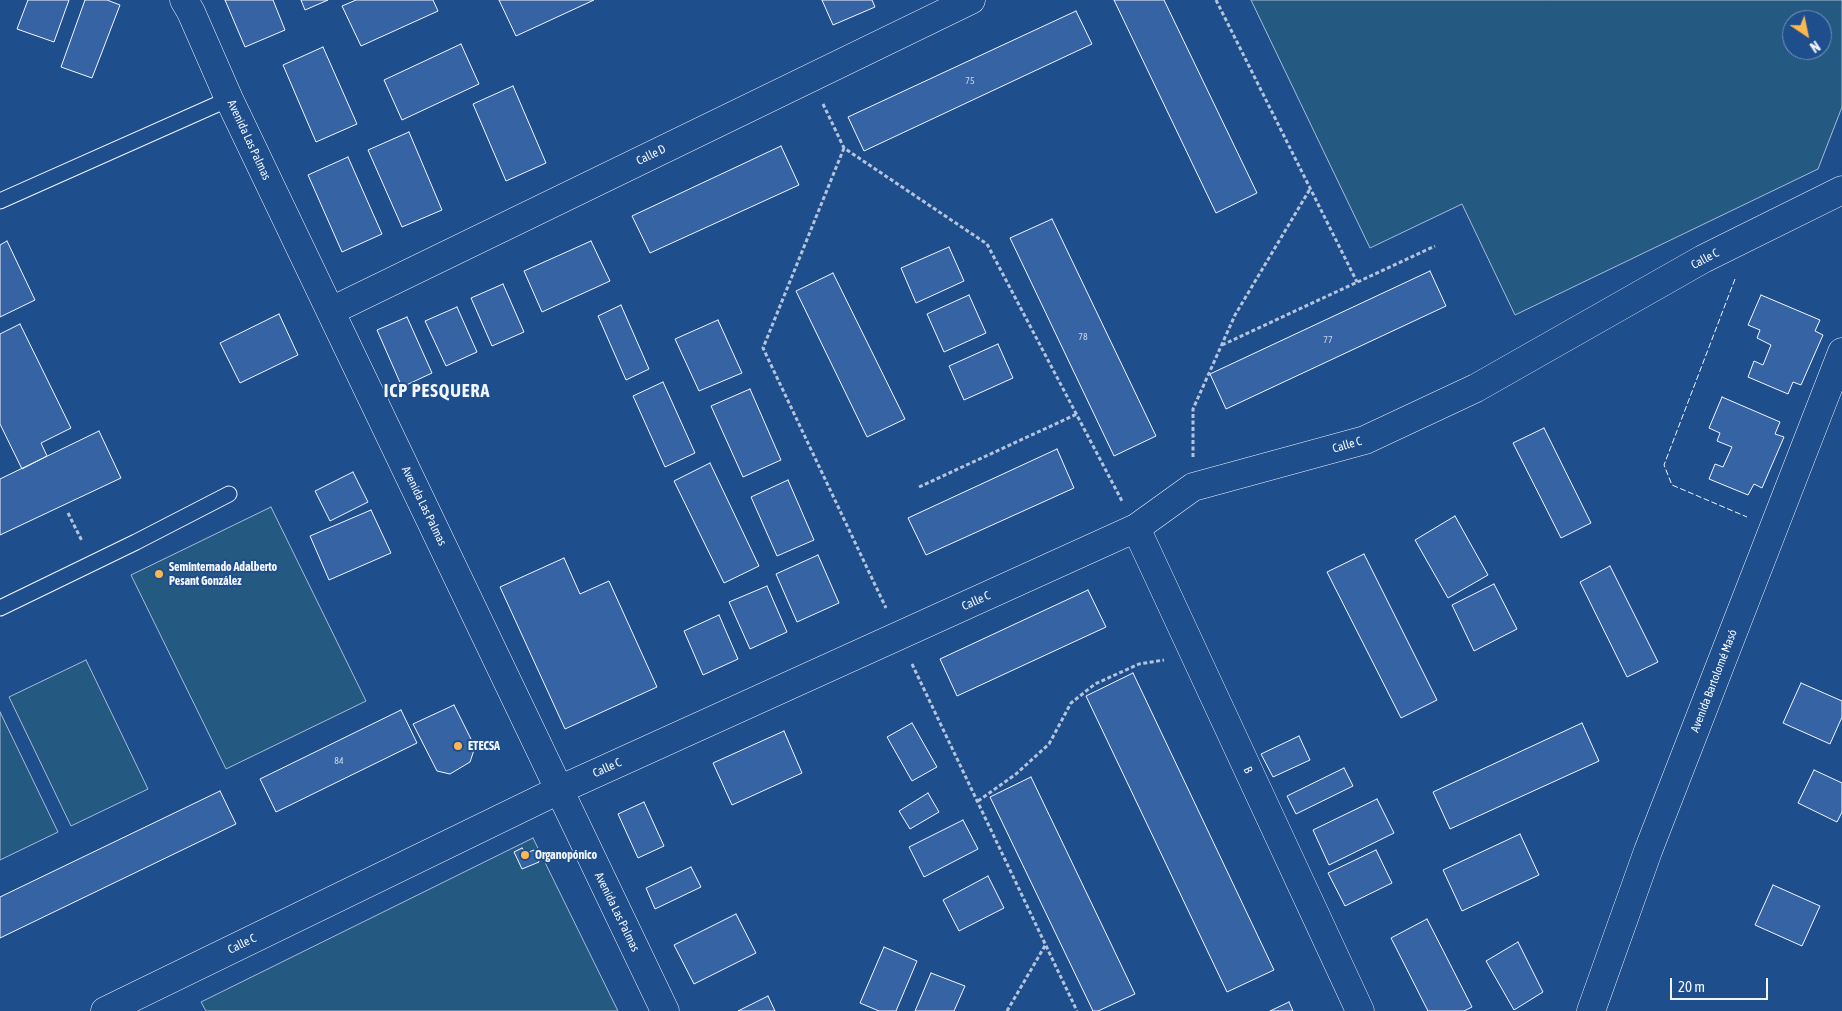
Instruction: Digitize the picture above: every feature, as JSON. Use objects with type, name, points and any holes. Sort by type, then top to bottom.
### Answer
[{"type":"street","name":"Avenida Las Palmas","points":[[184,0],[229,99],[665,1011]]},
{"type":"street","name":"Calle D","points":[[331,311],[810,78],[935,7],[971,0]]},
{"type":"street","name":"Calle C","points":[[119,1008],[559,790],[1136,528],[1193,487],[1365,440],[1476,388],[1702,259],[1842,190]]},
{"type":"street","name":"Avenida Bartolomé Masó","points":[[1591,1011],[1648,851],[1842,352]]},
{"type":"street","name":"B","points":[[1136,528],[1360,1011]]},
{"type":"lane","points":[[0,201],[229,99]]},
{"type":"lane","points":[[0,608],[229,494]]},
{"type":"path","points":[[1216,0],[1357,282]]},
{"type":"path","points":[[810,78],[844,148],[987,244],[1136,528]]},
{"type":"path","points":[[844,148],[764,348],[1077,1011]]},
{"type":"path","points":[[1193,487],[1192,409],[1235,315],[1310,189]]},
{"type":"path","points":[[1221,345],[1434,246]]},
{"type":"path","points":[[919,487],[1077,414]]},
{"type":"path","points":[[68,513],[93,563]]},
{"type":"path","points":[[978,801],[1016,774],[1049,744],[1072,703],[1095,684],[1139,664],[1194,654]]},
{"type":"path","points":[[1007,1011],[1046,944]]},
{"type":"shaded area","points":[[1251,0],[1842,0],[1842,107],[1818,169],[1515,315],[1462,204],[1370,248]]},
{"type":"shaded area","points":[[271,507],[366,701],[226,769],[131,575]]},
{"type":"shaded area","points":[[86,660],[148,789],[71,826],[9,697]]},
{"type":"shaded area","points":[[0,712],[58,832],[0,860]]},
{"type":"shaded area","points":[[533,838],[618,1011],[206,1011],[201,1002]]},
{"type":"building","points":[[28,0],[69,0],[54,42],[17,29]]},
{"type":"building","points":[[85,0],[107,0],[120,5],[92,78],[61,67]]},
{"type":"building","points":[[225,0],[273,0],[285,30],[245,47]]},
{"type":"building","points":[[301,0],[328,0],[305,10]]},
{"type":"building","points":[[356,0],[433,0],[438,11],[361,46],[342,6]]},
{"type":"building","points":[[499,0],[594,0],[516,36]]},
{"type":"building","points":[[822,0],[872,0],[875,7],[833,25]]},
{"type":"building","points":[[1114,0],[1164,0],[1257,193],[1216,213]]},
{"type":"building","points":[[1076,11],[1092,44],[864,151],[848,117]]},
{"type":"building","points":[[461,44],[479,84],[402,120],[384,80]]},
{"type":"building","points":[[323,47],[357,124],[316,142],[283,65]]},
{"type":"building","points":[[513,86],[546,163],[506,181],[473,104]]},
{"type":"building","points":[[409,132],[442,210],[402,227],[368,150]]},
{"type":"building","points":[[781,146],[799,185],[650,253],[632,216]]},
{"type":"building","points":[[348,157],[382,234],[342,252],[308,175]]},
{"type":"building","points":[[1052,219],[1156,436],[1114,456],[1010,238]]},
{"type":"building","points":[[7,241],[35,300],[0,317],[0,245]]},
{"type":"building","points":[[591,241],[610,281],[542,312],[524,271]]},
{"type":"building","points":[[949,247],[964,281],[916,303],[901,268]]},
{"type":"building","points":[[1430,271],[1446,306],[1226,409],[1210,374]]},
{"type":"building","points":[[833,273],[905,419],[867,437],[796,291]]},
{"type":"building","points":[[503,284],[524,332],[492,346],[471,298]]},
{"type":"building","points":[[969,295],[986,333],[944,352],[927,314]]},
{"type":"building","points":[[1761,295],[1820,320],[1815,331],[1823,335],[1801,385],[1793,382],[1788,394],[1748,377],[1754,361],[1763,365],[1771,345],[1757,338],[1760,330],[1748,325]]},
{"type":"building","points":[[621,305],[649,369],[626,380],[598,316]]},
{"type":"building","points":[[457,307],[477,352],[446,366],[425,321]]},
{"type":"building","points":[[279,314],[298,355],[240,383],[220,343]]},
{"type":"building","points":[[407,317],[432,373],[402,387],[377,330]]},
{"type":"building","points":[[718,320],[742,373],[699,391],[675,339]]},
{"type":"building","points":[[20,324],[71,428],[41,443],[47,456],[22,469],[0,424],[0,334]]},
{"type":"building","points":[[998,344],[1013,378],[964,400],[949,366]]},
{"type":"building","points":[[663,382],[695,453],[665,467],[633,396]]},
{"type":"building","points":[[750,389],[781,460],[743,477],[711,406]]},
{"type":"building","points":[[1722,397],[1780,422],[1775,434],[1784,437],[1762,488],[1754,484],[1748,495],[1709,479],[1715,464],[1723,467],[1732,447],[1717,441],[1720,433],[1709,428]]},
{"type":"building","points":[[1544,428],[1591,523],[1561,538],[1513,443]]},
{"type":"building","points":[[99,431],[121,478],[0,535],[0,479]]},
{"type":"building","points":[[1057,449],[1074,488],[926,555],[908,518]]},
{"type":"building","points":[[710,463],[759,566],[724,583],[674,481]]},
{"type":"building","points":[[353,472],[368,502],[330,521],[315,491]]},
{"type":"building","points":[[788,480],[814,540],[777,556],[751,497]]},
{"type":"building","points":[[371,510],[391,553],[329,580],[310,536]]},
{"type":"building","points":[[1455,516],[1488,575],[1448,598],[1415,540]]},
{"type":"building","points":[[1364,554],[1437,700],[1401,718],[1327,572]]},
{"type":"building","points":[[818,555],[839,603],[797,622],[776,574]]},
{"type":"building","points":[[564,558],[580,594],[609,581],[657,687],[565,729],[500,587]]},
{"type":"building","points":[[1610,566],[1658,662],[1627,677],[1580,582]]},
{"type":"building","points":[[1494,584],[1517,629],[1474,651],[1452,605]]},
{"type":"building","points":[[767,586],[787,632],[750,649],[729,602]]},
{"type":"building","points":[[1088,590],[1106,627],[957,696],[940,659]]},
{"type":"building","points":[[719,615],[738,659],[703,675],[684,631]]},
{"type":"building","points":[[1133,673],[1274,970],[1227,992],[1086,696]]},
{"type":"building","points":[[1801,683],[1842,701],[1842,717],[1830,744],[1783,723]]},
{"type":"building","points":[[454,705],[475,747],[470,762],[450,774],[437,771],[413,724]]},
{"type":"building","points":[[401,710],[417,743],[276,812],[260,779]]},
{"type":"building","points":[[912,723],[937,767],[912,781],[887,737]]},
{"type":"building","points":[[1582,723],[1599,761],[1450,829],[1433,792]]},
{"type":"building","points":[[784,731],[802,773],[732,805],[713,763]]},
{"type":"building","points":[[1299,736],[1310,760],[1273,777],[1261,754]]},
{"type":"building","points":[[1344,768],[1353,786],[1296,814],[1287,796]]},
{"type":"building","points":[[1814,770],[1842,783],[1842,812],[1837,822],[1798,803]]},
{"type":"building","points":[[1031,777],[1135,994],[1098,1011],[1093,1011],[990,797]]},
{"type":"building","points":[[220,791],[236,824],[0,938],[0,897]]},
{"type":"building","points":[[928,793],[939,812],[910,829],[899,811]]},
{"type":"building","points":[[1377,799],[1394,833],[1329,865],[1313,830]]},
{"type":"building","points":[[644,802],[664,846],[638,858],[618,814]]},
{"type":"building","points":[[963,820],[978,849],[924,877],[909,847]]},
{"type":"building","points":[[1520,834],[1539,875],[1462,911],[1443,870]]},
{"type":"building","points":[[522,848],[526,853],[534,850],[539,862],[522,869],[514,852]]},
{"type":"building","points":[[1376,850],[1392,883],[1345,906],[1328,873]]},
{"type":"building","points":[[691,867],[701,887],[655,909],[646,888]]},
{"type":"building","points":[[988,876],[1004,908],[959,931],[943,900]]},
{"type":"building","points":[[1773,885],[1820,906],[1802,946],[1755,925]]},
{"type":"building","points":[[736,914],[756,953],[694,984],[674,945]]},
{"type":"building","points":[[1427,919],[1472,1007],[1464,1011],[1428,1011],[1391,938]]},
{"type":"building","points":[[1518,942],[1543,992],[1514,1010],[1486,961]]},
{"type":"building","points":[[884,947],[917,961],[896,1011],[879,1011],[860,1003]]},
{"type":"building","points":[[931,973],[965,986],[954,1011],[915,1011]]},
{"type":"building","points":[[768,996],[775,1011],[738,1011]]},
{"type":"building","points":[[1289,1002],[1293,1011],[1270,1011]]},
{"type":"fence","points":[[1735,279],[1664,465],[1672,485],[1747,517]]},
{"type":"place","name":"Seminternado Adalberto Pesant González","points":[[159,574]]},
{"type":"place","name":"ETECSA","points":[[458,746]]},
{"type":"place","name":"Organopónico","points":[[525,855]]},
{"type":"district","name":"ICP PESQUERA","points":[[437,391]]}]
